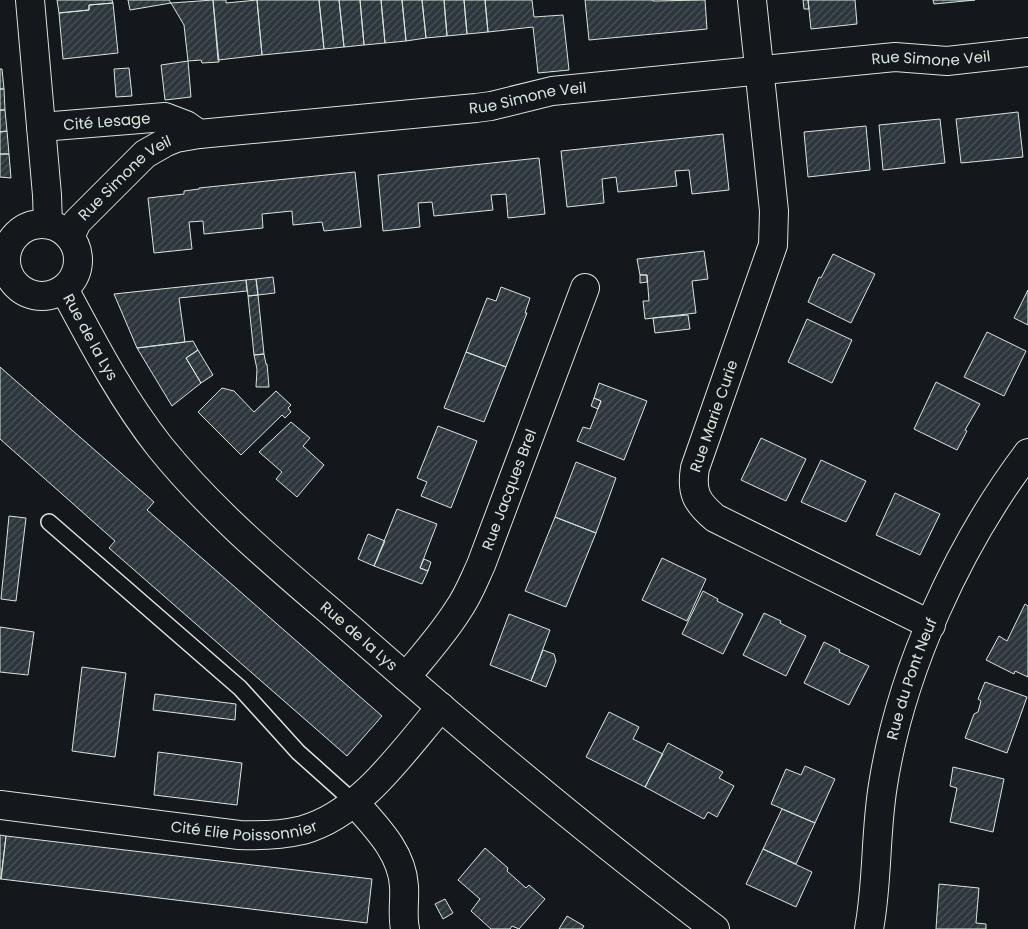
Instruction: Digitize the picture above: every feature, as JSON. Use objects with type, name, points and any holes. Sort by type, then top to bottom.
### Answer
[{"type":"street","points":[[30,0],[47,195],[59,230],[77,250],[78,264],[74,278],[58,293],[44,296],[30,295],[13,282],[3,264],[10,244],[19,232],[33,225],[59,230]]},
{"type":"street","name":"Rue Marie Curie","points":[[752,0],[774,211],[773,245],[695,468],[694,491],[698,501],[715,518],[931,625]]},
{"type":"street","name":"Rue Simone Veil","points":[[59,230],[77,222],[145,154],[176,138],[199,134],[476,108],[552,91],[894,57],[947,61],[1028,52]]},
{"type":"street","name":"Cité Lesage","points":[[41,127],[165,117],[186,125],[199,134]]},
{"type":"street","name":"Rue Jacques Brel","points":[[406,677],[445,629],[471,588],[585,288]]},
{"type":"street","name":"Rue de la Lys","points":[[64,289],[98,353],[141,421],[180,470],[224,517],[406,677],[580,825],[715,929]]},
{"type":"street","name":"Rue du Pont Neuf","points":[[869,929],[873,909],[880,812],[889,752],[905,689],[955,573],[981,524],[1028,454]]},
{"type":"street","name":"Cité Elie Poissonnier","points":[[0,805],[239,835],[262,836],[284,834],[323,823],[355,803],[370,790],[441,707]]},
{"type":"street","points":[[355,803],[385,838],[400,863],[404,885],[405,929]]},
{"type":"lane","points":[[49,522],[240,688],[288,742],[355,803]]},
{"type":"building","points":[[57,0],[112,0],[113,3],[89,5],[89,10],[59,13]]},
{"type":"building","points":[[128,0],[169,0],[171,3],[130,10]]},
{"type":"building","points":[[213,0],[226,0],[226,3],[257,0],[262,55],[218,60]]},
{"type":"building","points":[[213,0],[219,62],[202,63],[201,60],[188,61],[184,25],[171,3]]},
{"type":"building","points":[[257,0],[319,0],[324,49],[262,55]]},
{"type":"building","points":[[319,0],[339,0],[344,47],[324,49]]},
{"type":"building","points":[[339,0],[360,0],[364,45],[344,47]]},
{"type":"building","points":[[360,0],[381,0],[385,43],[364,45]]},
{"type":"building","points":[[381,0],[402,0],[406,41],[385,43]]},
{"type":"building","points":[[402,0],[422,0],[426,38],[406,41]]},
{"type":"building","points":[[422,0],[444,0],[447,36],[426,38]]},
{"type":"building","points":[[444,0],[464,0],[467,34],[447,36]]},
{"type":"building","points":[[464,0],[485,0],[488,32],[467,34]]},
{"type":"building","points":[[485,0],[532,0],[534,17],[563,15],[569,70],[538,73],[533,27],[488,32]]},
{"type":"building","points":[[585,0],[705,0],[707,29],[589,40]]},
{"type":"building","points":[[803,0],[808,0],[809,9],[804,9]]},
{"type":"building","points":[[808,0],[855,0],[857,24],[811,29]]},
{"type":"building","points":[[933,0],[975,0],[934,4]]},
{"type":"building","points":[[113,3],[118,53],[63,59],[59,13],[89,10],[89,5]]},
{"type":"building","points":[[188,61],[191,97],[165,100],[161,65]]},
{"type":"building","points":[[129,68],[132,96],[116,97],[114,69]]},
{"type":"building","points":[[0,69],[2,69],[4,89],[0,89]]},
{"type":"building","points":[[0,89],[4,89],[5,110],[0,110]]},
{"type":"building","points":[[0,110],[5,110],[7,131],[0,132]]},
{"type":"building","points":[[1018,112],[1023,157],[961,163],[956,119]]},
{"type":"building","points":[[940,119],[945,163],[883,170],[879,125]]},
{"type":"building","points":[[866,126],[870,170],[808,177],[804,132]]},
{"type":"building","points":[[7,131],[9,154],[0,154],[0,132]]},
{"type":"building","points":[[723,134],[729,190],[692,194],[689,170],[675,171],[677,186],[618,192],[616,177],[602,179],[604,203],[567,207],[561,151]]},
{"type":"building","points":[[0,154],[9,154],[11,178],[0,177]]},
{"type":"building","points":[[539,158],[545,214],[508,218],[506,194],[491,195],[493,210],[434,216],[432,202],[418,203],[420,227],[383,231],[378,175]]},
{"type":"building","points":[[355,172],[361,227],[324,231],[322,222],[293,225],[292,211],[262,214],[263,228],[204,234],[203,221],[189,222],[192,249],[154,253],[148,198],[184,194],[184,191],[199,188]]},
{"type":"building","points":[[704,251],[708,279],[692,281],[696,313],[645,319],[643,301],[649,301],[647,275],[640,275],[637,259]]},
{"type":"building","points":[[833,254],[875,274],[851,323],[808,302],[819,277],[821,278]]},
{"type":"building","points":[[640,275],[647,275],[647,282],[640,283]]},
{"type":"building","points":[[273,277],[275,293],[258,295],[256,279]]},
{"type":"building","points":[[256,279],[258,295],[248,296],[246,280]]},
{"type":"building","points":[[246,280],[247,291],[179,298],[185,342],[137,348],[114,294]]},
{"type":"building","points":[[501,287],[530,298],[525,313],[527,313],[506,367],[466,352],[487,298],[496,301]]},
{"type":"building","points":[[1028,290],[1028,325],[1014,318]]},
{"type":"building","points":[[258,295],[264,354],[254,355],[248,296]]},
{"type":"building","points":[[688,315],[690,329],[655,333],[653,318]]},
{"type":"building","points":[[807,319],[852,340],[832,383],[788,362]]},
{"type":"building","points":[[987,332],[1026,351],[1004,396],[964,377]]},
{"type":"building","points":[[193,341],[198,350],[186,358],[201,383],[172,406],[137,348]]},
{"type":"building","points":[[198,350],[213,375],[201,383],[186,358]]},
{"type":"building","points":[[466,352],[506,367],[484,422],[444,408]]},
{"type":"building","points":[[264,354],[269,387],[256,387],[257,369],[254,355]]},
{"type":"building","points":[[0,367],[154,502],[147,510],[382,716],[347,756],[109,548],[115,541],[0,439]]},
{"type":"building","points":[[936,382],[980,404],[965,430],[967,431],[957,450],[914,429]]},
{"type":"building","points":[[599,383],[647,401],[624,460],[577,441],[583,427],[590,429],[601,401],[594,398]]},
{"type":"building","points":[[222,388],[234,391],[254,412],[276,391],[291,405],[288,408],[291,412],[285,418],[282,415],[241,455],[198,412]]},
{"type":"building","points":[[594,398],[601,401],[598,409],[591,406]]},
{"type":"building","points":[[291,422],[310,438],[303,446],[324,465],[297,497],[276,479],[282,472],[259,452]]},
{"type":"building","points":[[438,426],[477,441],[451,508],[421,496],[427,482],[417,478]]},
{"type":"building","points":[[761,438],[806,459],[786,501],[741,480]]},
{"type":"building","points":[[821,460],[866,481],[846,522],[801,502]]},
{"type":"building","points":[[576,462],[616,478],[596,533],[555,517]]},
{"type":"building","points":[[895,493],[940,514],[920,555],[876,535]]},
{"type":"building","points":[[397,509],[437,524],[420,568],[428,571],[422,584],[374,566]]},
{"type":"building","points":[[9,516],[26,518],[16,601],[1,599]]},
{"type":"building","points":[[555,517],[596,533],[566,607],[525,591]]},
{"type":"building","points":[[368,534],[385,541],[374,566],[358,559]]},
{"type":"building","points":[[662,558],[706,579],[687,621],[642,600]]},
{"type":"building","points":[[424,559],[431,562],[428,571],[420,568]]},
{"type":"building","points":[[703,591],[718,599],[717,601],[743,614],[723,654],[682,634]]},
{"type":"building","points":[[1025,604],[1028,606],[1028,677],[1015,671],[1014,674],[986,660],[999,636],[1007,641]]},
{"type":"building","points":[[764,613],[806,636],[786,676],[743,655]]},
{"type":"building","points":[[509,614],[550,630],[531,681],[490,665]]},
{"type":"building","points":[[0,627],[34,632],[28,675],[0,672]]},
{"type":"building","points":[[824,642],[840,650],[839,652],[869,666],[849,705],[804,683]]},
{"type":"building","points":[[543,650],[554,654],[556,661],[546,687],[531,681]]},
{"type":"building","points":[[82,667],[126,673],[115,757],[72,751]]},
{"type":"building","points":[[985,682],[1027,697],[1007,753],[965,738],[974,714],[978,712],[981,701],[978,699]]},
{"type":"building","points":[[155,694],[236,704],[235,720],[153,710]]},
{"type":"building","points":[[609,712],[639,727],[633,739],[663,754],[645,787],[586,757]]},
{"type":"building","points":[[668,743],[723,772],[719,778],[734,786],[717,817],[708,812],[704,819],[645,787]]},
{"type":"building","points":[[158,752],[242,763],[237,805],[154,795]]},
{"type":"building","points":[[805,766],[835,779],[815,823],[771,804],[786,769],[801,775]]},
{"type":"building","points":[[953,767],[1004,779],[993,832],[950,822],[957,788],[950,786]]},
{"type":"building","points":[[782,809],[815,823],[796,864],[763,849]]},
{"type":"building","points":[[0,835],[6,836],[1,879],[0,879]]},
{"type":"building","points":[[6,836],[372,879],[367,923],[1,879]]},
{"type":"building","points":[[485,848],[508,868],[507,871],[526,888],[529,885],[545,899],[519,929],[512,926],[510,929],[491,929],[471,911],[480,899],[458,880]]},
{"type":"building","points":[[763,849],[812,872],[796,907],[746,884]]},
{"type":"building","points":[[939,884],[979,888],[976,923],[986,924],[986,929],[936,929]]},
{"type":"building","points":[[445,899],[453,913],[443,919],[435,904]]},
{"type":"building","points":[[567,916],[584,926],[582,929],[559,929]]}]
